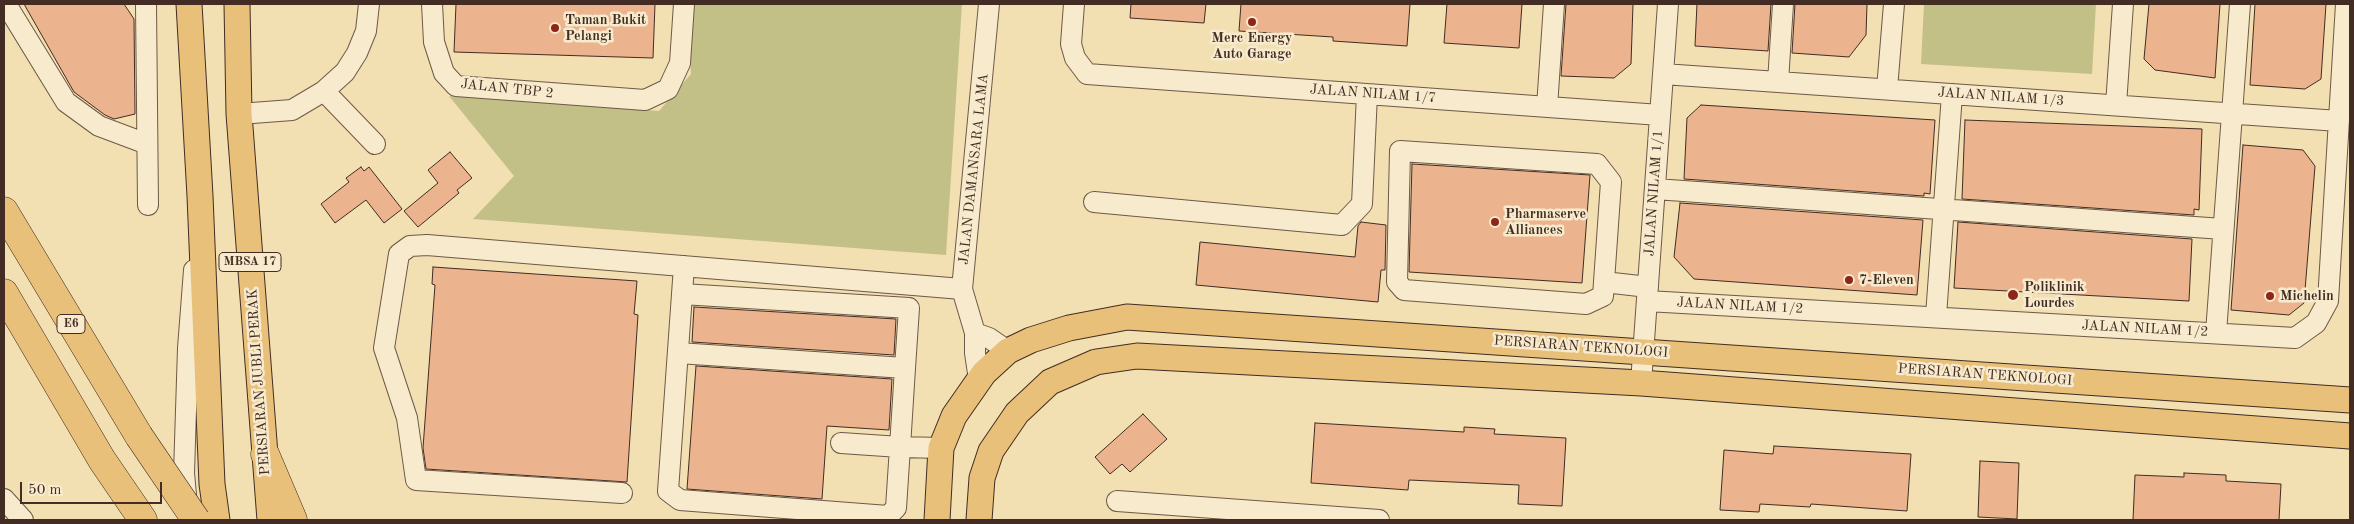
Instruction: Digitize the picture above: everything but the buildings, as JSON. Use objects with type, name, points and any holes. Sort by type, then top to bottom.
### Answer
[{"type":"highway","name":"E6","points":[[4,211],[139,436],[196,520]]},
{"type":"highway","points":[[4,293],[102,460],[143,520]]},
{"type":"highway","points":[[265,454],[293,520]]},
{"type":"main road","name":"MBSA 17","points":[[189,4],[200,196],[212,484],[217,520]]},
{"type":"main road","name":"PERSIARAN JUBLI PERAK","points":[[237,4],[239,114],[270,520]]},
{"type":"main road","name":"PERSIARAN TEKNOLOGI","points":[[937,520],[940,448],[954,416],[979,380],[1008,351],[1031,340],[1069,328],[1127,317],[2350,400]]},
{"type":"main road","points":[[979,520],[982,478],[991,451],[1018,412],[1050,382],[1096,362],[1137,356],[1641,383],[2350,436]]},
{"type":"street","points":[[6,4],[66,102],[99,126],[147,144]]},
{"type":"street","points":[[146,4],[148,205]]},
{"type":"street","points":[[179,4],[190,45]]},
{"type":"street","points":[[239,114],[292,110],[324,91],[345,72],[357,52],[366,31],[368,4]]},
{"type":"street","name":"JALAN TBP 2","points":[[432,4],[434,42],[444,73],[456,86],[645,100],[668,89],[680,63],[684,4]]},
{"type":"street","name":"JALAN DAMANSARA LAMA","points":[[979,380],[975,353],[975,333],[962,289],[989,4]]},
{"type":"street","name":"JALAN NILAM 1/7","points":[[1074,4],[1071,44],[1075,58],[1086,74],[1660,115]]},
{"type":"street","points":[[1547,107],[1554,4]]},
{"type":"street","name":"JALAN NILAM 1/1","points":[[1641,383],[1668,4]]},
{"type":"street","points":[[1778,82],[1783,4]]},
{"type":"street","points":[[1887,89],[1894,4]]},
{"type":"street","points":[[2116,105],[2123,4]]},
{"type":"street","points":[[2216,333],[2240,4]]},
{"type":"street","name":"JALAN NILAM 1/2","points":[[1604,282],[1647,294],[1936,316],[2295,338],[2316,323],[2328,301],[2346,4]]},
{"type":"street","name":"JALAN NILAM 1/3","points":[[1663,74],[2339,121]]},
{"type":"street","points":[[324,91],[375,144]]},
{"type":"street","points":[[1094,202],[1342,224],[1362,204],[1367,94]]},
{"type":"street","points":[[1936,316],[1952,94]]},
{"type":"street","points":[[1400,151],[1597,164],[1611,182],[1604,282],[1603,296],[1586,304],[1404,290],[1396,282],[1400,151]]},
{"type":"street","points":[[1655,189],[2223,229]]},
{"type":"street","points":[[188,520],[184,473],[188,348],[200,196]]},
{"type":"street","points":[[622,493],[416,480],[407,418],[384,348],[399,254],[410,246],[427,245],[962,289]]},
{"type":"street","points":[[684,266],[668,491],[680,500],[888,516],[896,508],[910,285]]},
{"type":"street","points":[[682,294],[909,308]]},
{"type":"street","points":[[975,333],[997,343],[1008,351]]},
{"type":"street","points":[[678,353],[905,368]]},
{"type":"street","points":[[841,443],[940,448]]},
{"type":"street","points":[[4,498],[23,520]]},
{"type":"street","points":[[1117,501],[1224,515],[1379,520]]},
{"type":"shaded area","points":[[687,4],[962,4],[946,255],[473,219],[514,176],[449,96],[659,111],[691,74]]},
{"type":"shaded area","points":[[1924,4],[2096,4],[2092,74],[1921,64]]},
{"type":"place","name":"Merc Energy Auto Garage","points":[[1252,22]]},
{"type":"place","name":"Taman Bukit Pelangi","points":[[555,28]]},
{"type":"place","name":"Pharmaserve Alliances","points":[[1495,222]]},
{"type":"place","name":"7-Eleven","points":[[1849,280]]},
{"type":"place","name":"Poliklinik Lourdes","points":[[2013,295]]},
{"type":"place","name":"Michelin","points":[[2270,296]]}]
